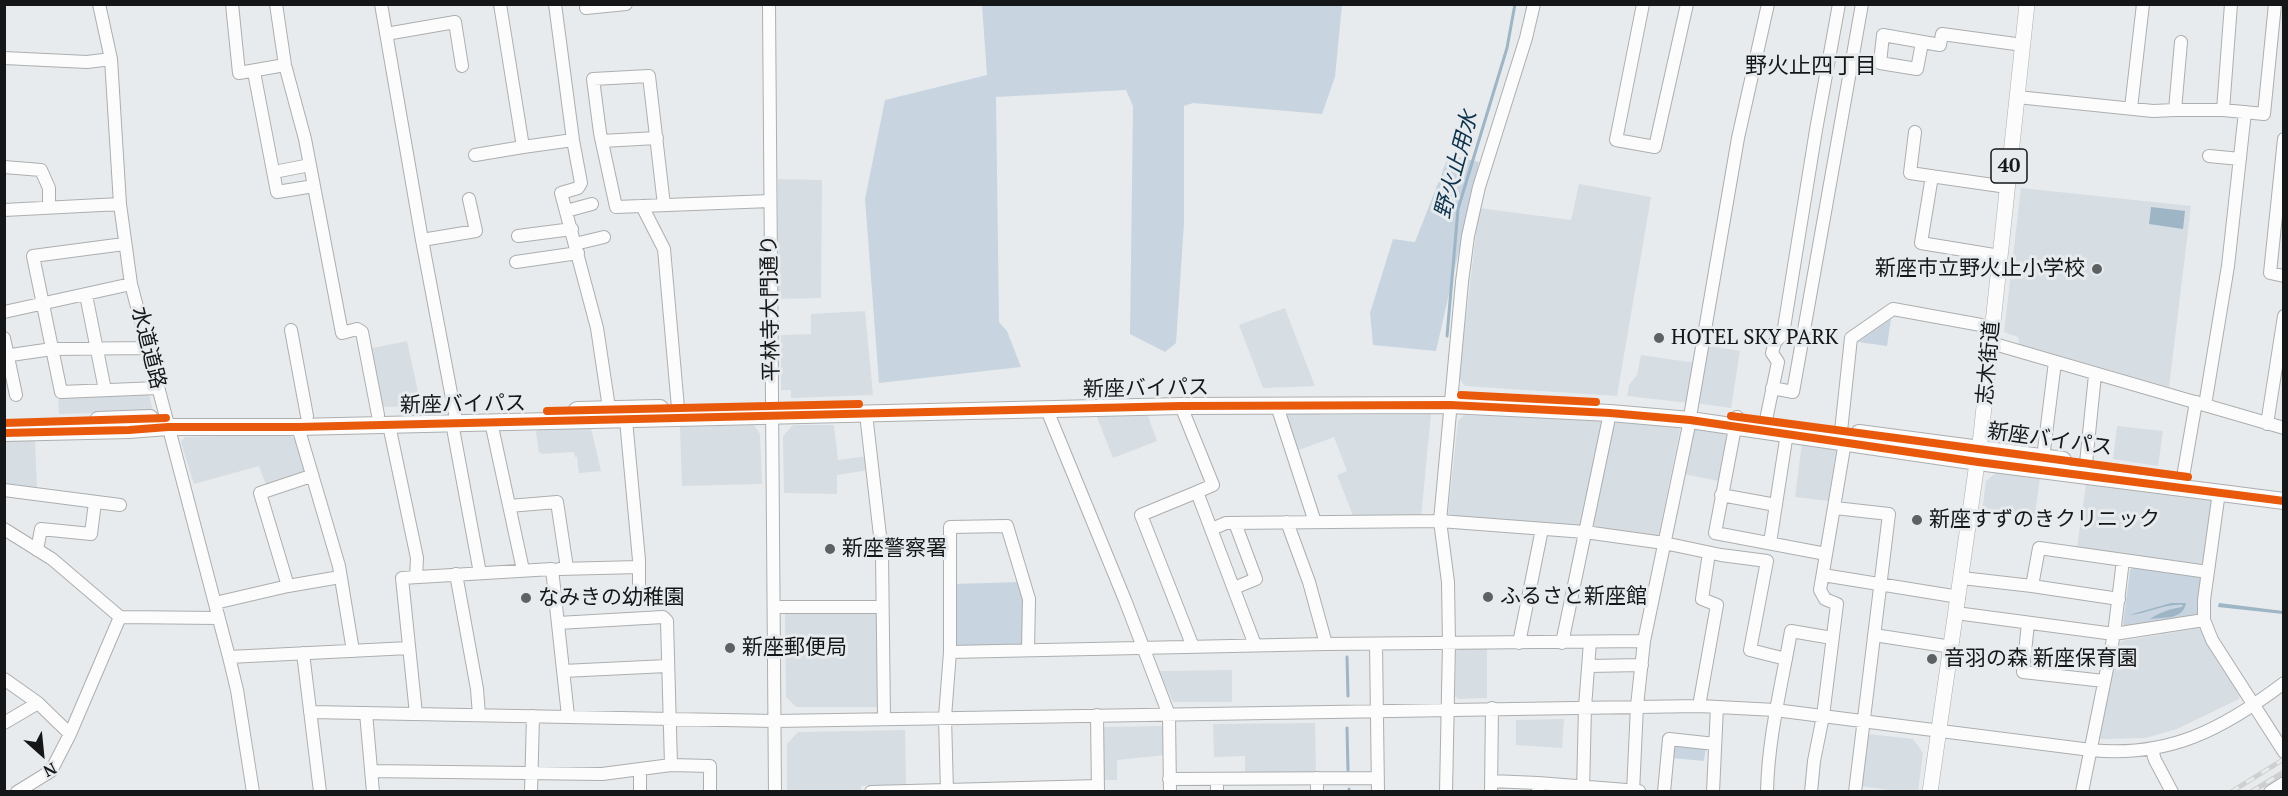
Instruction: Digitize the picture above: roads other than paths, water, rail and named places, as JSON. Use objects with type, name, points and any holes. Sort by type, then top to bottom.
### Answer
[{"type":"highway","name":"新座バイパス","points":[[454,418],[491,422],[626,420],[772,411],[1554,399],[1691,415],[1736,422],[1787,434],[1843,436]]},
{"type":"highway","name":"新座バイパス","points":[[4,423],[303,422],[454,418],[609,408],[866,414],[1181,406],[1277,406],[1450,400],[1610,413],[1691,415]]},
{"type":"highway","name":"新座バイパス","points":[[1736,422],[1766,420],[1843,436],[2283,501]]},
{"type":"highway","name":"新座バイパス","points":[[4,433],[129,430],[166,422]]},
{"type":"highway","name":"新座バイパス","points":[[1979,455],[2043,458],[2283,490]]},
{"type":"main road","name":"志木街道","points":[[1930,792],[1979,455],[2027,4]]},
{"type":"street","name":"水道道路","points":[[99,4],[111,59],[120,204],[131,284],[237,690],[253,792]]},
{"type":"street","points":[[232,4],[239,73],[285,65]]},
{"type":"street","points":[[276,4],[285,65],[305,139],[342,333],[357,328],[362,332],[417,558],[417,577]]},
{"type":"street","points":[[381,4],[480,573]]},
{"type":"street","points":[[500,4],[523,147]]},
{"type":"street","points":[[555,4],[581,183],[578,188],[561,193],[597,328],[609,408]]},
{"type":"street","points":[[586,8],[626,4]]},
{"type":"street","name":"平林寺大門通り","points":[[769,4],[776,792]]},
{"type":"street","points":[[1446,792],[1448,582],[1440,521],[1450,400],[1470,227],[1479,187],[1526,38],[1534,4]]},
{"type":"street","points":[[1643,4],[1616,140],[1654,147],[1687,4]]},
{"type":"street","points":[[1492,708],[1491,786],[1635,791],[1637,706],[1644,641],[1691,415],[1737,138],[1768,4]]},
{"type":"street","points":[[1766,420],[1778,362],[1772,353],[1774,342],[1783,334],[1839,4]]},
{"type":"street","points":[[1772,388],[1793,392],[1862,4]]},
{"type":"street","points":[[2131,108],[2143,4]]},
{"type":"street","points":[[2223,110],[2230,4]]},
{"type":"street","points":[[2017,97],[2153,111],[2223,110],[2264,114],[2275,4]]},
{"type":"street","points":[[386,34],[455,22],[462,66]]},
{"type":"street","points":[[1922,43],[1940,45],[1942,34],[2023,45]]},
{"type":"street","points":[[2175,110],[2181,42]]},
{"type":"street","points":[[4,58],[87,62],[111,59]]},
{"type":"street","points":[[254,72],[277,192],[314,186]]},
{"type":"street","points":[[664,205],[649,76],[593,79],[602,141],[616,207],[770,201]]},
{"type":"street","points":[[2183,477],[2201,403],[2228,266],[2245,112]]},
{"type":"street","points":[[1816,130],[1838,133]]},
{"type":"street","points":[[1915,132],[1910,173],[2007,187]]},
{"type":"street","points":[[602,141],[657,138]]},
{"type":"street","points":[[2283,139],[2282,176],[2270,273],[2283,276]]},
{"type":"street","points":[[475,155],[573,140]]},
{"type":"street","points":[[2209,156],[2240,159]]},
{"type":"street","points":[[274,172],[310,165]]},
{"type":"street","points":[[4,167],[41,170],[49,188],[49,208]]},
{"type":"street","points":[[1932,176],[1921,243],[2000,256]]},
{"type":"street","points":[[422,240],[476,231],[469,199]]},
{"type":"street","points":[[4,210],[120,204]]},
{"type":"street","points":[[566,211],[592,204]]},
{"type":"street","points":[[642,206],[664,249],[678,408]]},
{"type":"street","points":[[518,236],[572,229]]},
{"type":"street","points":[[516,262],[577,248],[604,237]]},
{"type":"street","points":[[124,243],[33,256],[61,392],[158,388]]},
{"type":"street","points":[[4,312],[42,302],[86,296],[131,284]]},
{"type":"street","points":[[86,296],[105,390]]},
{"type":"street","points":[[1811,792],[1837,604],[1825,599],[1820,590],[1835,508],[1851,339],[1893,309],[1991,335],[2055,362],[2095,375],[2201,403],[2283,428]]},
{"type":"street","points":[[2267,424],[2283,316]]},
{"type":"street","points":[[291,330],[311,476],[339,566],[353,651]]},
{"type":"street","points":[[4,338],[16,395]]},
{"type":"street","points":[[6,356],[52,349],[147,348]]},
{"type":"street","points":[[2043,458],[2055,362]]},
{"type":"street","points":[[2086,463],[2095,375]]},
{"type":"street","points":[[1181,406],[1214,485],[1141,515],[1192,647]]},
{"type":"street","points":[[1277,406],[1315,522]]},
{"type":"street","points":[[1047,410],[1169,715],[1169,785],[1267,785],[1317,778],[1378,778]]},
{"type":"street","points":[[1563,642],[1610,413]]},
{"type":"street","points":[[866,414],[882,553],[884,718]]},
{"type":"street","points":[[626,420],[639,567],[639,598]]},
{"type":"street","points":[[491,422],[523,570]]},
{"type":"street","points":[[1736,422],[1714,533],[1826,554]]},
{"type":"street","points":[[1770,543],[1787,434]]},
{"type":"street","points":[[288,586],[260,493],[311,476]]},
{"type":"street","points":[[4,490],[120,505]]},
{"type":"street","points":[[1197,492],[1255,645]]},
{"type":"street","points":[[2219,492],[2204,620],[2212,640],[2283,752]]},
{"type":"street","points":[[1720,495],[1776,505]]},
{"type":"street","points":[[37,550],[41,529],[91,534],[95,502]]},
{"type":"street","points":[[509,506],[556,502],[567,568]]},
{"type":"street","points":[[1835,508],[1889,514],[1855,792]]},
{"type":"street","points":[[1212,529],[1226,523],[1440,521],[1585,532],[1767,561],[1750,650],[1786,659]]},
{"type":"street","points":[[1287,522],[1309,582],[1326,644]]},
{"type":"street","points":[[1234,588],[1256,579],[1235,523]]},
{"type":"street","points":[[947,791],[945,717],[950,652],[950,527],[1007,526],[1029,599],[1028,649]]},
{"type":"street","points":[[1519,643],[1542,528]]},
{"type":"street","points":[[4,529],[52,559],[120,617],[218,618]]},
{"type":"street","points":[[2032,586],[2039,548],[2208,572]]},
{"type":"street","points":[[1699,706],[1717,605],[1702,599],[1709,553]]},
{"type":"street","points":[[2082,792],[2114,634],[2123,560]]},
{"type":"street","points":[[416,714],[402,578],[523,570],[639,567]]},
{"type":"street","points":[[552,569],[568,716]]},
{"type":"street","points":[[456,574],[477,689],[479,715]]},
{"type":"street","points":[[1823,575],[1959,597]]},
{"type":"street","points":[[215,603],[340,577]]},
{"type":"street","points":[[1962,578],[2119,599]]},
{"type":"street","points":[[774,607],[882,607]]},
{"type":"street","points":[[1956,613],[2114,634],[2204,620]]},
{"type":"street","points":[[17,792],[51,771],[70,734],[120,617]]},
{"type":"street","points":[[558,623],[663,617],[667,621],[671,765]]},
{"type":"street","points":[[2028,623],[2023,672],[2104,681]]},
{"type":"street","points":[[1767,792],[1767,770],[1775,710],[1791,631],[1832,638]]},
{"type":"street","points":[[1874,635],[1952,647]]},
{"type":"street","points":[[950,652],[1255,645],[1644,641]]},
{"type":"street","points":[[1583,790],[1585,707],[1590,642]]},
{"type":"street","points":[[1376,644],[1378,792]]},
{"type":"street","points":[[229,657],[409,648]]},
{"type":"street","points":[[303,653],[320,792]]},
{"type":"street","points":[[1589,666],[1642,665]]},
{"type":"street","points":[[563,671],[667,666]]},
{"type":"street","points":[[4,692],[10,682],[38,703],[70,734]]},
{"type":"street","points":[[310,712],[775,721],[1699,706],[1775,710],[2118,752],[2152,750],[2207,733],[2254,706],[2283,683]]},
{"type":"street","points":[[4,723],[38,703]]},
{"type":"street","points":[[1713,792],[1717,707]]},
{"type":"street","points":[[366,713],[373,792]]},
{"type":"street","points":[[871,792],[1098,789],[1097,715]]},
{"type":"street","points":[[531,792],[533,716]]},
{"type":"street","points":[[1664,792],[1669,740],[1714,744]]},
{"type":"street","points":[[2152,750],[2172,792]]},
{"type":"street","points":[[371,771],[602,774],[671,765],[710,766],[710,792]]},
{"type":"street","points":[[640,769],[640,792]]},
{"type":"street","points":[[1317,778],[1317,792]]},
{"type":"street","points":[[2270,792],[2283,783]]},
{"type":"water","points":[[2151,207],[2185,211],[2183,229],[2149,224]]},
{"type":"water","points":[[2171,603],[2186,603],[2181,612],[2172,617],[2150,619],[2183,605],[2129,615]]},
{"type":"water","points":[[2219,603],[2283,611],[2283,614],[2218,607]]},
{"type":"waterway","name":"野火止用水","points":[[1447,336],[1458,209],[1507,48],[1515,4]]},
{"type":"waterway","points":[[1347,657],[1348,696]]},
{"type":"waterway","points":[[1347,728],[1348,770]]},
{"type":"railway","points":[[2231,792],[2284,759]]},
{"type":"railway","points":[[2251,792],[2284,772]]},
{"type":"place","name":"新座市立野火止小学校","points":[[2097,269]]},
{"type":"place","name":"HOTEL SKY PARK","points":[[1659,338]]},
{"type":"place","name":"新座すずのきクリニック","points":[[1917,520]]},
{"type":"place","name":"新座警察署","points":[[830,549]]},
{"type":"place","name":"ふるさと新座館","points":[[1488,597]]},
{"type":"place","name":"なみきの幼稚園","points":[[526,598]]},
{"type":"place","name":"新座郵便局","points":[[730,648]]},
{"type":"place","name":"音羽の森 新座保育園","points":[[1932,659]]},
{"type":"district","name":"野火止四丁目","points":[[1811,67]]}]
